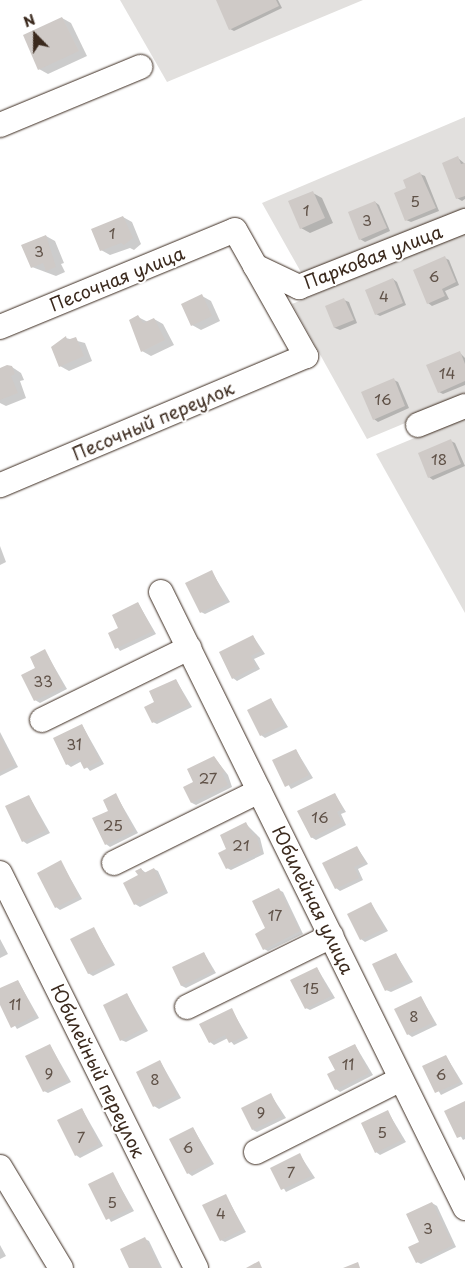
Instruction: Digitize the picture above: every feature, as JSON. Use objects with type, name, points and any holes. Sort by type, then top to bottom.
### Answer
[{"type":"street","points":[[0,125],[140,68]]},
{"type":"street","name":"Парковая улица","points":[[255,266],[299,288],[465,221]]},
{"type":"street","name":"Песочная улица","points":[[0,327],[235,230],[255,266]]},
{"type":"street","name":"Песочный переулок","points":[[0,485],[306,356],[255,266]]},
{"type":"street","points":[[418,425],[465,406]]},
{"type":"street","name":"Юбилейная улица","points":[[161,592],[465,1208]]},
{"type":"street","points":[[42,720],[189,648]]},
{"type":"street","points":[[114,863],[259,791]]},
{"type":"street","name":"Юбилейный переулок","points":[[0,873],[196,1268]]},
{"type":"street","points":[[186,1007],[331,936]]},
{"type":"street","points":[[256,1152],[401,1079]]},
{"type":"street","points":[[0,1167],[61,1268]]},
{"type":"shaded area","points":[[120,0],[363,0],[167,82]]},
{"type":"shaded area","points":[[465,117],[465,212],[302,274],[262,203]]},
{"type":"shaded area","points":[[465,232],[465,398],[367,439],[292,304]]},
{"type":"shaded area","points":[[465,417],[465,613],[376,454]]},
{"type":"building","points":[[216,0],[276,0],[279,6],[229,30]]},
{"type":"building","points":[[62,17],[79,51],[38,70],[23,35]]},
{"type":"building","points":[[458,156],[461,164],[465,163],[465,196],[456,199],[442,163]]},
{"type":"building","points":[[420,172],[436,208],[405,221],[394,193],[406,188],[403,180]]},
{"type":"building","points":[[313,191],[325,218],[300,229],[288,201]]},
{"type":"building","points":[[375,201],[387,228],[359,240],[348,212]]},
{"type":"building","points":[[123,216],[133,238],[124,245],[121,243],[100,251],[91,229]]},
{"type":"building","points":[[46,235],[56,267],[46,271],[43,263],[31,268],[21,245]]},
{"type":"building","points":[[445,256],[456,282],[442,289],[445,296],[427,304],[413,270]]},
{"type":"building","points":[[393,278],[403,303],[375,315],[365,290]]},
{"type":"building","points":[[202,294],[212,316],[191,326],[181,304]]},
{"type":"building","points":[[344,298],[354,320],[334,328],[325,306]]},
{"type":"building","points":[[138,315],[143,323],[154,318],[165,340],[141,352],[129,320]]},
{"type":"building","points":[[66,336],[67,340],[76,337],[84,356],[59,367],[51,347]]},
{"type":"building","points":[[460,351],[465,364],[465,381],[438,393],[426,365]]},
{"type":"building","points":[[7,365],[12,366],[15,374],[11,376],[18,393],[0,400],[0,368]]},
{"type":"building","points":[[394,378],[405,406],[373,420],[361,392]]},
{"type":"building","points":[[451,439],[461,464],[428,478],[418,453]]},
{"type":"building","points":[[212,570],[226,600],[200,613],[185,583]]},
{"type":"building","points":[[138,602],[153,631],[115,649],[108,633],[118,628],[112,615]]},
{"type":"building","points":[[253,635],[261,651],[251,656],[256,667],[232,679],[219,652]]},
{"type":"building","points":[[45,649],[64,687],[34,701],[21,675],[35,668],[30,657]]},
{"type":"building","points":[[176,679],[189,705],[152,723],[144,707],[154,702],[149,691]]},
{"type":"building","points":[[271,698],[284,725],[260,736],[247,710]]},
{"type":"building","points":[[82,724],[100,761],[84,769],[79,759],[66,765],[53,738]]},
{"type":"building","points":[[0,735],[15,765],[0,772]]},
{"type":"building","points":[[296,749],[309,775],[285,787],[272,760]]},
{"type":"building","points":[[214,756],[225,772],[222,773],[228,785],[191,803],[183,787],[193,782],[187,769]]},
{"type":"building","points":[[116,793],[134,831],[105,845],[92,818],[108,811],[103,800]]},
{"type":"building","points":[[335,793],[343,809],[337,812],[342,822],[311,838],[297,811]]},
{"type":"building","points":[[29,795],[46,830],[22,842],[5,806]]},
{"type":"building","points":[[246,822],[253,836],[256,834],[261,852],[226,869],[218,853],[226,849],[220,835]]},
{"type":"building","points":[[357,846],[365,862],[354,867],[359,878],[335,889],[322,863]]},
{"type":"building","points":[[61,860],[79,896],[55,908],[37,873]]},
{"type":"building","points":[[141,868],[144,873],[154,868],[165,890],[134,905],[123,883],[138,875],[135,871]]},
{"type":"building","points":[[279,888],[300,931],[263,950],[255,934],[265,928],[252,901]]},
{"type":"building","points":[[371,902],[384,929],[360,940],[347,914]]},
{"type":"building","points":[[94,927],[112,962],[88,974],[70,939]]},
{"type":"building","points":[[204,952],[213,971],[181,986],[172,967]]},
{"type":"building","points":[[396,953],[409,979],[385,991],[372,964]]},
{"type":"building","points":[[317,967],[331,996],[305,1009],[290,980]]},
{"type":"building","points":[[18,980],[36,1015],[11,1028],[0,1005],[0,988]]},
{"type":"building","points":[[127,993],[144,1028],[120,1041],[103,1005]]},
{"type":"building","points":[[421,996],[434,1022],[407,1035],[394,1009]]},
{"type":"building","points":[[232,1008],[245,1036],[229,1043],[225,1035],[209,1043],[199,1024]]},
{"type":"building","points":[[50,1044],[68,1080],[43,1092],[25,1056]]},
{"type":"building","points":[[355,1044],[369,1073],[335,1090],[327,1074],[335,1070],[328,1057]]},
{"type":"building","points":[[446,1055],[460,1082],[435,1093],[422,1066]]},
{"type":"building","points":[[160,1060],[177,1095],[153,1107],[136,1072]]},
{"type":"building","points":[[271,1093],[282,1116],[252,1130],[241,1108]]},
{"type":"building","points":[[465,1101],[465,1135],[457,1138],[444,1111]]},
{"type":"building","points":[[82,1108],[99,1144],[75,1156],[57,1120]]},
{"type":"building","points":[[388,1110],[402,1140],[375,1153],[361,1123]]},
{"type":"building","points":[[193,1127],[211,1162],[187,1174],[169,1139]]},
{"type":"building","points":[[300,1153],[311,1176],[281,1190],[270,1168]]},
{"type":"building","points":[[113,1172],[131,1208],[106,1220],[88,1184]]},
{"type":"building","points":[[226,1194],[243,1229],[220,1241],[202,1205]]},
{"type":"building","points":[[432,1202],[453,1245],[416,1263],[408,1247],[419,1242],[406,1214]]},
{"type":"building","points":[[145,1237],[160,1268],[129,1268],[120,1249]]},
{"type":"building","points":[[259,1261],[262,1268],[246,1268]]},
{"type":"building","points":[[358,1262],[360,1268],[343,1268]]}]
